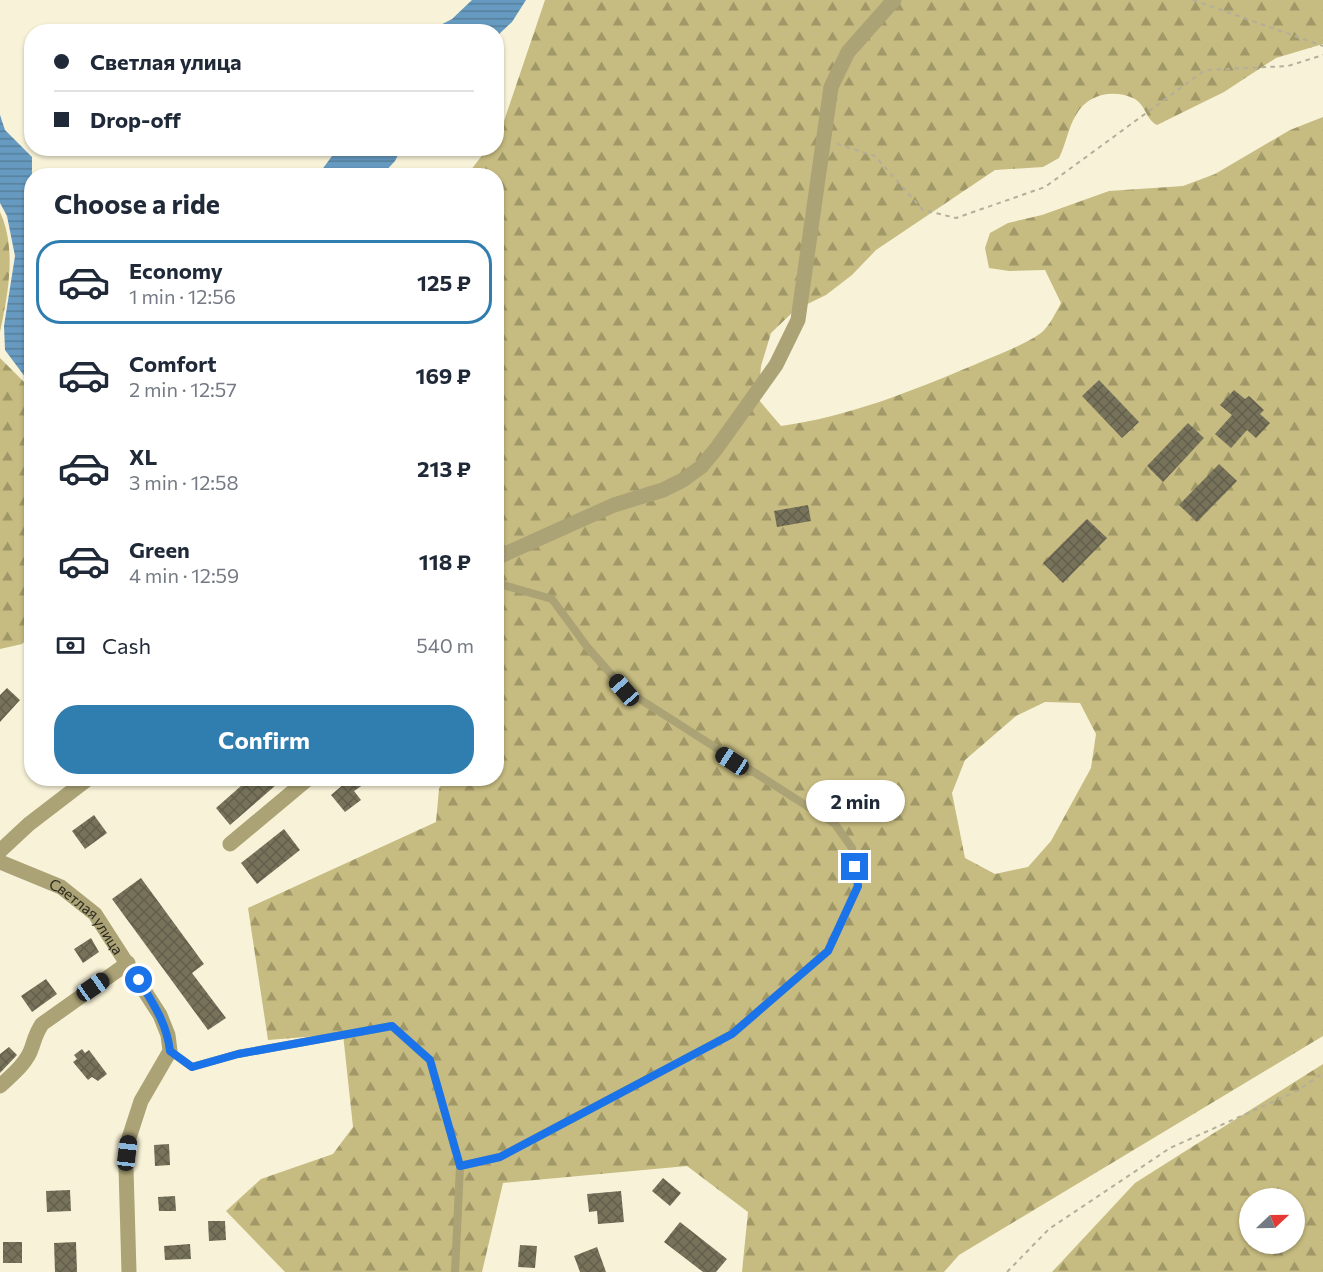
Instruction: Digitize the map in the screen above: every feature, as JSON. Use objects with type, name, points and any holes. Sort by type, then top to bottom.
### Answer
[{"type":"street","points":[[504,554],[614,504],[663,490],[683,480],[701,467],[716,449],[776,365],[798,320],[804,293],[831,87],[848,52],[894,0]]},
{"type":"street","points":[[0,851],[29,824],[79,786]]},
{"type":"street","points":[[230,843],[299,786]]},
{"type":"street","name":"Светлая улица","points":[[0,862],[61,887],[95,914],[160,1015],[168,1035],[170,1051]]},
{"type":"street","points":[[0,1086],[22,1065],[32,1048],[33,1036],[42,1024],[128,963]]},
{"type":"street","points":[[129,1272],[126,1168],[129,1138],[141,1101],[170,1051]]},
{"type":"lane","points":[[460,1166],[500,1157],[732,1034],[828,951],[858,886],[852,848],[835,824],[624,690],[588,648],[552,599],[504,585]]},
{"type":"lane","points":[[170,1051],[192,1067],[238,1054],[392,1026],[430,1060],[460,1166],[455,1272]]},
{"type":"path","points":[[1193,0],[1323,46]]},
{"type":"path","points":[[823,139],[875,156],[923,210],[956,218],[1045,186],[1205,70],[1287,66],[1323,55]]},
{"type":"path","points":[[1006,1272],[1049,1229],[1170,1148],[1297,1091],[1323,1073]]},
{"type":"green space","points":[[545,0],[1323,0],[1323,44],[1276,58],[1224,92],[1157,125],[1133,98],[1109,94],[1094,98],[1081,108],[1073,120],[1059,158],[1043,167],[995,170],[876,250],[852,275],[826,295],[795,310],[771,333],[761,366],[758,399],[781,426],[806,422],[879,402],[1033,338],[1044,330],[1061,303],[1045,270],[1009,271],[989,268],[985,248],[990,233],[1008,223],[1042,215],[1109,191],[1183,186],[1215,174],[1290,130],[1323,117],[1323,1036],[959,1255],[944,1272],[742,1272],[748,1212],[687,1166],[503,1183],[482,1272],[285,1272],[226,1211],[261,1179],[333,1154],[353,1127],[343,1034],[268,1040],[248,908],[436,822],[440,786],[504,786],[504,168],[472,168],[482,156],[504,156],[504,121]],"holes":[[[1045,702],[1080,703],[1096,734],[1091,768],[1051,841],[1028,867],[995,874],[965,858],[952,793],[965,760],[1016,716]]]},
{"type":"green space","points":[[0,212],[10,256],[8,287],[0,332]]},
{"type":"green space","points":[[0,358],[24,382],[24,642],[0,649]]},
{"type":"green space","points":[[1323,1064],[1323,1272],[1052,1272],[1135,1183]]},
{"type":"water","points":[[472,0],[526,0],[512,22],[504,29],[504,24],[442,24],[452,19]]},
{"type":"water","points":[[0,115],[5,130],[24,149],[24,156],[32,157],[32,168],[24,168],[24,376],[5,350],[4,326],[15,256],[7,216],[0,203]]},
{"type":"water","points":[[332,156],[398,156],[388,168],[323,168]]},
{"type":"building","points":[[1099,380],[1139,422],[1122,438],[1082,396]]},
{"type":"building","points":[[1234,390],[1245,399],[1249,396],[1264,410],[1260,414],[1270,423],[1256,438],[1247,430],[1231,448],[1215,434],[1232,415],[1220,405]]},
{"type":"building","points":[[1188,423],[1204,438],[1163,482],[1147,466]]},
{"type":"building","points":[[1219,464],[1237,481],[1197,522],[1179,505]]},
{"type":"building","points":[[808,505],[811,521],[777,527],[774,511]]},
{"type":"building","points":[[1087,519],[1107,538],[1063,583],[1043,563]]},
{"type":"building","points":[[7,688],[20,700],[0,722],[0,695]]},
{"type":"building","points":[[241,786],[275,786],[230,825],[216,808]]},
{"type":"building","points":[[342,786],[361,786],[354,791],[361,800],[345,812],[331,795]]},
{"type":"building","points":[[94,815],[107,833],[85,849],[72,831]]},
{"type":"building","points":[[284,829],[300,850],[257,884],[241,863]]},
{"type":"building","points":[[141,878],[204,964],[192,973],[226,1018],[208,1030],[112,899]]},
{"type":"building","points":[[91,938],[99,952],[83,963],[74,949]]},
{"type":"building","points":[[46,979],[57,994],[32,1012],[21,996]]},
{"type":"building","points":[[9,1047],[17,1055],[0,1073],[0,1054]]},
{"type":"building","points":[[82,1049],[85,1053],[89,1050],[107,1074],[98,1081],[92,1077],[88,1080],[73,1062],[77,1059],[74,1055]]},
{"type":"building","points":[[169,1144],[170,1165],[155,1166],[154,1145]]},
{"type":"building","points":[[663,1178],[681,1193],[670,1206],[652,1191]]},
{"type":"building","points":[[70,1190],[71,1211],[47,1212],[46,1191]]},
{"type":"building","points":[[621,1191],[624,1222],[598,1224],[597,1211],[589,1212],[587,1194]]},
{"type":"building","points":[[175,1196],[176,1211],[159,1211],[158,1197]]},
{"type":"building","points":[[208,1221],[225,1221],[226,1240],[209,1241]]},
{"type":"building","points":[[680,1222],[727,1259],[716,1272],[703,1272],[664,1242]]},
{"type":"building","points":[[3,1242],[22,1242],[22,1263],[3,1263]]},
{"type":"building","points":[[76,1242],[77,1272],[55,1272],[54,1243]]},
{"type":"building","points":[[190,1244],[191,1259],[165,1260],[164,1246]]},
{"type":"building","points":[[520,1245],[537,1246],[535,1268],[518,1267]]},
{"type":"building","points":[[597,1247],[606,1272],[580,1272],[574,1256]]},
{"type":"route","points":[[139,980],[160,1015],[168,1035],[170,1051],[192,1067],[210,1064],[238,1054],[392,1026],[430,1060],[460,1166],[500,1157],[732,1034],[828,951],[858,886],[855,867]]}]
